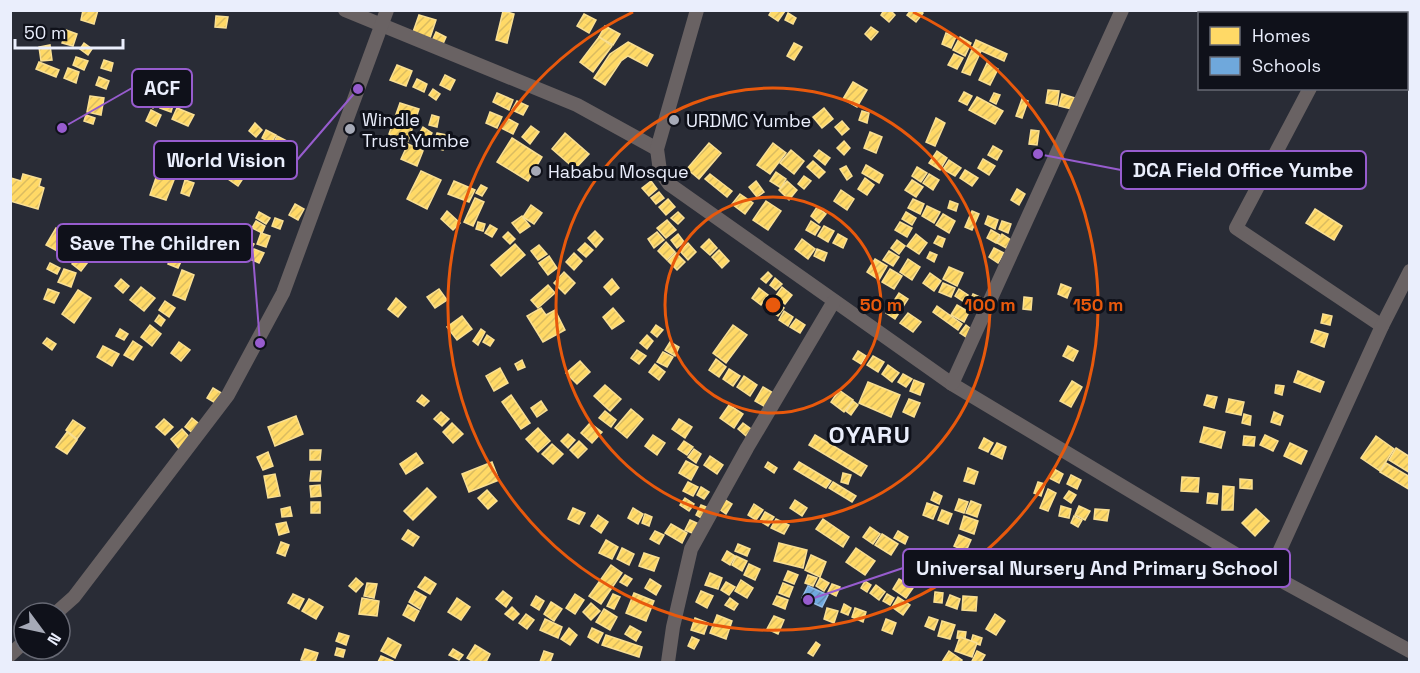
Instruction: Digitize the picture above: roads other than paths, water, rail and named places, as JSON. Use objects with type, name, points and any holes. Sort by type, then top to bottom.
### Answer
[{"type":"street","points":[[345,10],[577,105],[657,149]]},
{"type":"street","points":[[70,601],[228,395],[283,293],[387,10]]},
{"type":"street","points":[[698,10],[657,149],[660,171],[669,184],[952,384],[1269,574],[1410,651]]},
{"type":"street","points":[[952,384],[1122,10]]},
{"type":"street","points":[[1309,90],[1236,228],[1382,326]]},
{"type":"street","points":[[1269,574],[1382,326],[1410,271]]},
{"type":"street","points":[[668,663],[673,627],[692,549],[747,448],[834,302]]},
{"type":"place","name":"World Vision","points":[[358,89]]},
{"type":"place","name":"URDMC Yumbe","points":[[674,120]]},
{"type":"place","name":"ACF","points":[[62,128]]},
{"type":"place","name":"Windle Trust Yumbe","points":[[350,129]]},
{"type":"place","name":"DCA Field Office Yumbe","points":[[1038,154]]},
{"type":"place","name":"Hababu Mosque","points":[[536,171]]},
{"type":"place","name":"Save The Children","points":[[260,343]]},
{"type":"place","name":"Universal Nursery And Primary School","points":[[808,600]]},
{"type":"district","name":"OYARU","points":[[870,434]]}]
